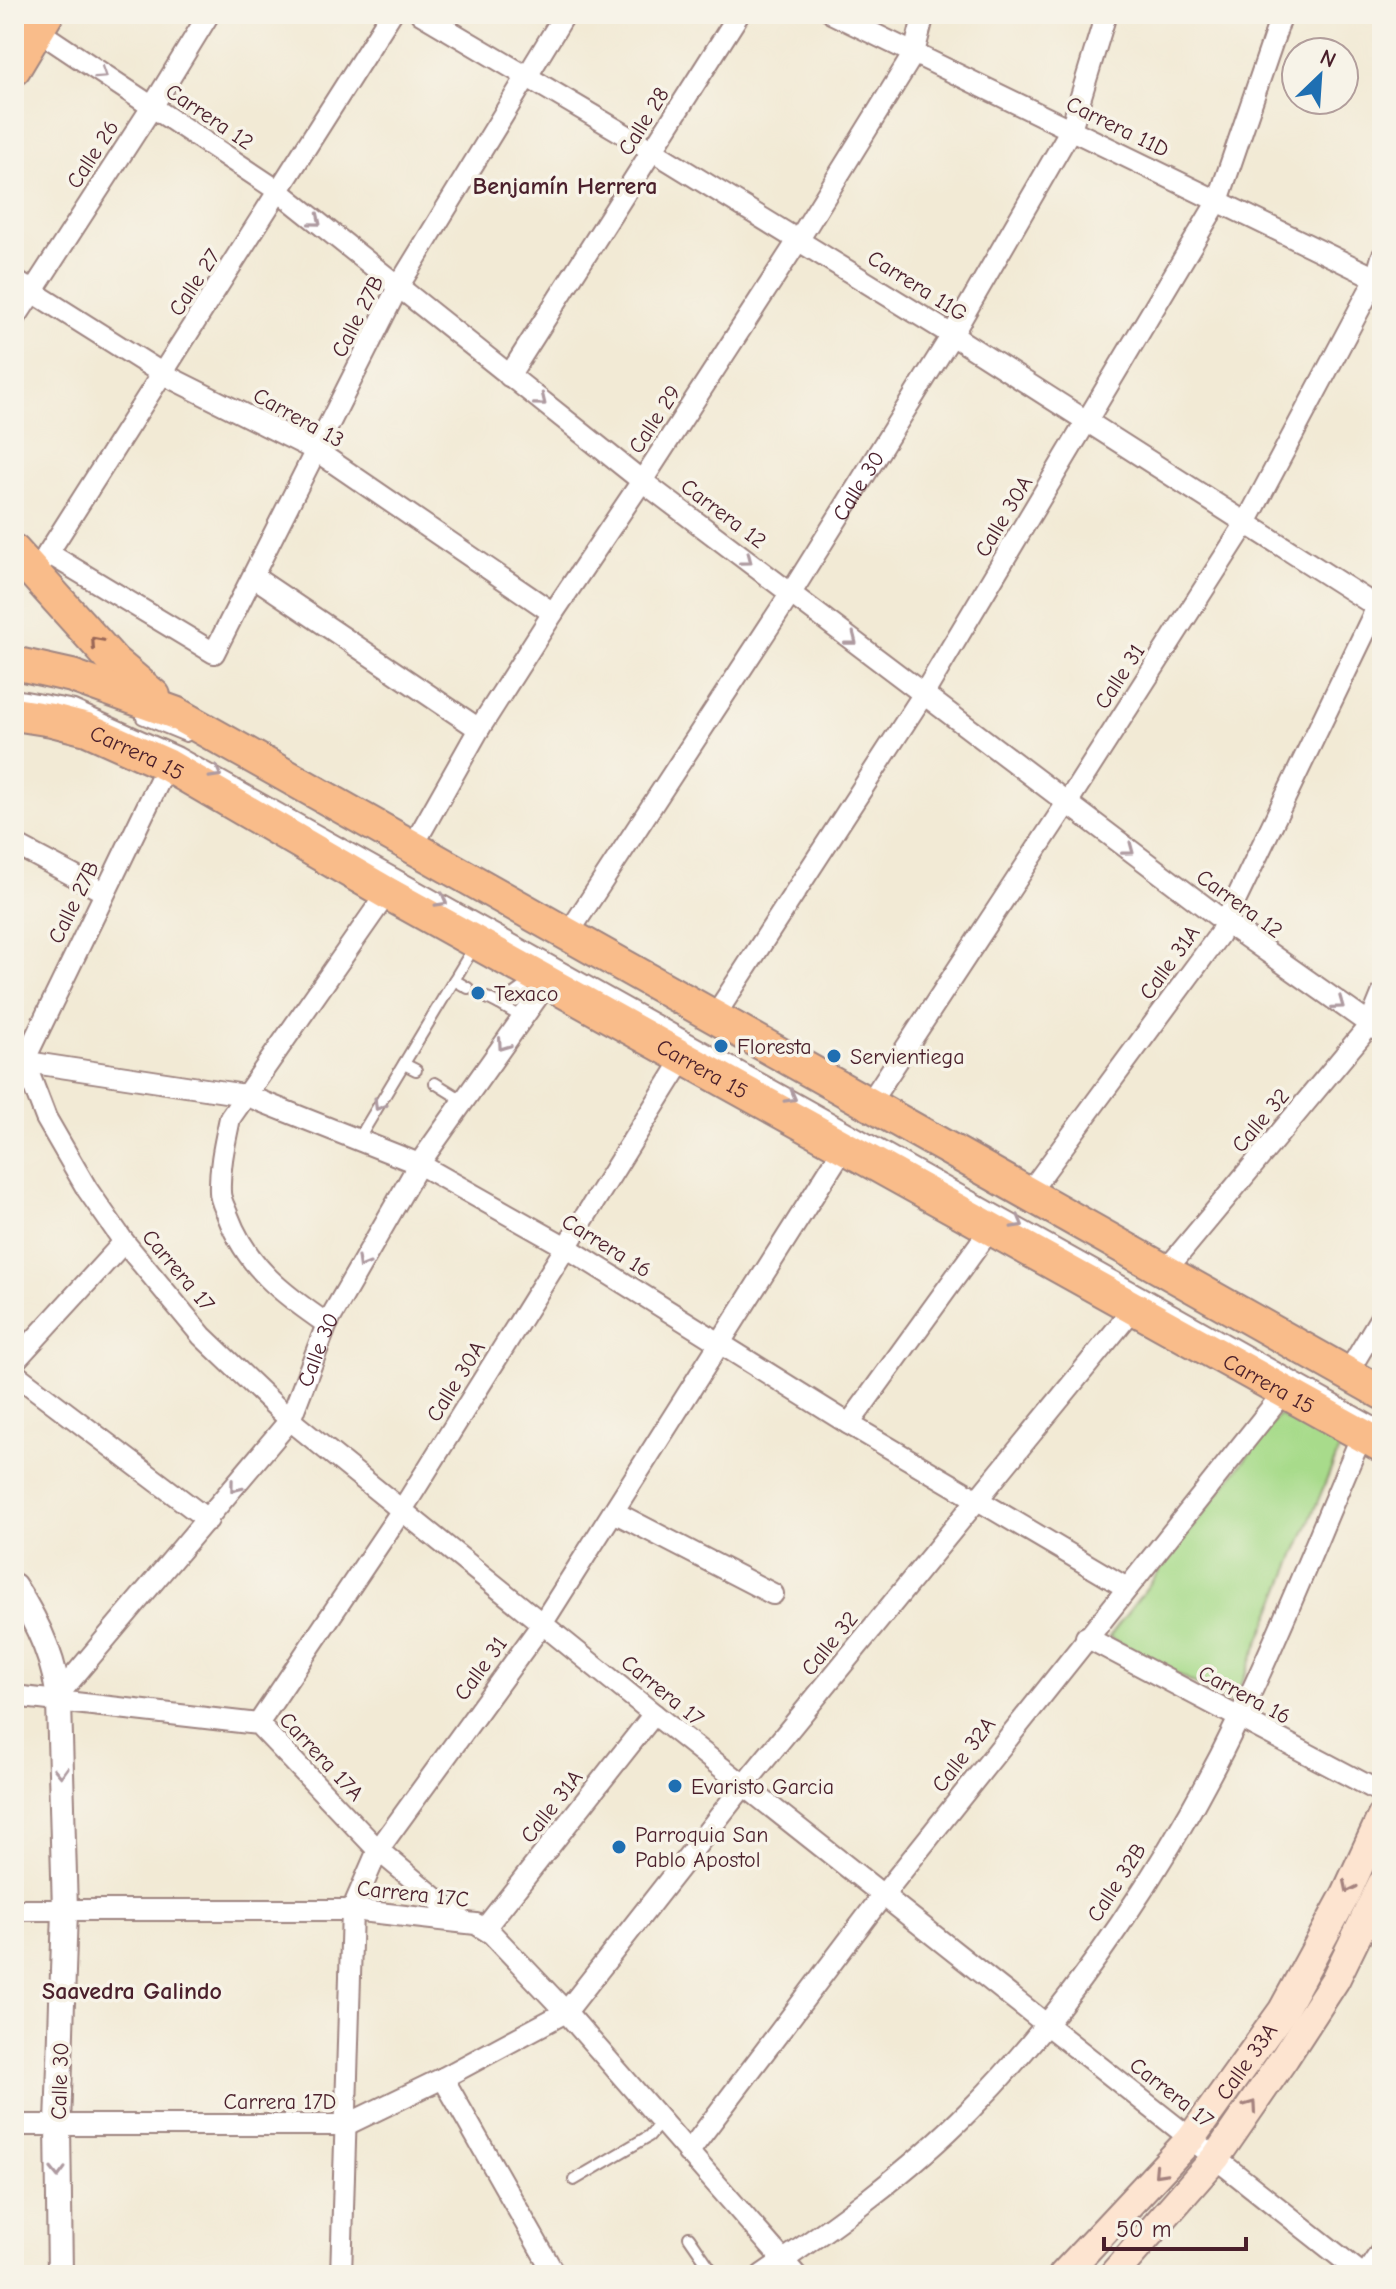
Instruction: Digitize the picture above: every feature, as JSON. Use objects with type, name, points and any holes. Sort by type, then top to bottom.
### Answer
[{"type":"main road","points":[[14,69],[42,22]]},
{"type":"main road","points":[[32,559],[114,662],[175,713]]},
{"type":"main road","name":"Carrera 15","points":[[14,663],[72,676],[175,713],[1382,1393]]},
{"type":"main road","name":"Carrera 15","points":[[15,710],[87,729],[167,765],[387,893],[1284,1392],[1375,1436]]},
{"type":"main road","name":"Calle 33A","points":[[1063,2275],[1191,2138],[1283,2010],[1346,1894],[1382,1816]]},
{"type":"main road","name":"Calle 33A","points":[[1113,2275],[1216,2157],[1335,1980],[1382,1884]]},
{"type":"street","name":"Calle 26","points":[[14,320],[209,14]]},
{"type":"street","name":"Calle 27","points":[[32,559],[163,374],[391,14]]},
{"type":"street","name":"Carrera 11G","points":[[421,14],[799,239],[1089,421],[1379,609]]},
{"type":"street","name":"Calle 27B","points":[[32,559],[214,653],[398,287],[565,14]]},
{"type":"street","name":"Calle 28","points":[[509,376],[739,14]]},
{"type":"street","name":"Carrera 11D","points":[[833,14],[1379,280]]},
{"type":"street","name":"Calle 29","points":[[413,846],[479,729],[799,239],[914,53],[924,14]]},
{"type":"street","name":"Calle 30","points":[[568,934],[791,593],[952,335],[1071,129],[1106,14]]},
{"type":"street","name":"Calle 30A","points":[[714,1017],[923,695],[1218,201],[1282,14]]},
{"type":"street","name":"Carrera 12","points":[[42,22],[152,107],[280,192],[642,481],[1225,922],[1376,1029]]},
{"type":"street","name":"Calle 31","points":[[869,1104],[1246,523],[1379,280],[1382,257]]},
{"type":"street","name":"Carrera 13","points":[[14,280],[163,374],[315,450],[553,613]]},
{"type":"street","points":[[254,577],[479,729]]},
{"type":"street","name":"Calle 31A","points":[[1028,1194],[1219,935],[1379,609]]},
{"type":"street","name":"Calle 27B","points":[[17,1063],[167,765]]},
{"type":"street","points":[[14,844],[104,892]]},
{"type":"street","points":[[327,1324],[266,1277],[238,1242],[220,1196],[222,1153],[230,1118],[387,893]]},
{"type":"street","name":"Calle 30","points":[[59,1698],[290,1420],[327,1324],[419,1164],[523,1018],[543,979]]},
{"type":"street","name":"Calle 32","points":[[1166,1270],[1376,1029],[1382,994]]},
{"type":"street","name":"Calle 30A","points":[[258,1724],[402,1510],[684,1058]]},
{"type":"street","name":"Carrera 16","points":[[17,1063],[245,1095],[419,1164],[566,1247],[849,1424],[1127,1588]]},
{"type":"street","name":"Carrera 17","points":[[17,1063],[87,1189],[124,1242],[202,1336],[290,1420],[654,1714],[1364,2275]]},
{"type":"street","name":"Calle 31","points":[[341,2275],[352,1910],[378,1850],[542,1624],[844,1147]]},
{"type":"street","points":[[849,1424],[991,1228]]},
{"type":"street","points":[[14,1362],[124,1242]]},
{"type":"street","name":"Calle 32","points":[[566,2012],[744,1785],[1134,1308]]},
{"type":"street","points":[[1347,1374],[1382,1315]]},
{"type":"street","points":[[14,1373],[208,1520]]},
{"type":"street","name":"Calle 32A","points":[[688,2153],[883,1895],[1284,1392]]},
{"type":"street","name":"Calle 32B","points":[[762,2275],[789,2268],[928,2150],[971,2109],[1046,2022],[1142,1890],[1239,1718],[1375,1436]]},
{"type":"street","points":[[614,1512],[773,1594]]},
{"type":"street","name":"Calle 30","points":[[14,1586],[42,1635],[55,1670],[59,1698],[65,1910],[58,2125],[60,2275]]},
{"type":"street","name":"Carrera 16","points":[[1086,1637],[1382,1793]]},
{"type":"street","name":"Carrera 17A","points":[[14,1696],[59,1698],[258,1724],[378,1850],[463,1921]]},
{"type":"street","name":"Calle 31A","points":[[485,1928],[654,1714]]},
{"type":"street","name":"Carrera 17C","points":[[14,1910],[352,1910],[463,1921],[485,1928],[566,2012],[789,2268]]},
{"type":"street","name":"Carrera 17D","points":[[14,2125],[346,2125],[443,2078],[566,2012]]},
{"type":"street","points":[[443,2078],[555,2275]]},
{"type":"street","points":[[1364,2275],[1382,2250]]},
{"type":"lane","points":[[48,683],[79,690],[110,703]]},
{"type":"lane","points":[[15,710],[74,706],[179,753],[1375,1436]]},
{"type":"lane","points":[[133,714],[200,744]]},
{"type":"lane","points":[[358,1140],[477,942]]},
{"type":"lane","points":[[499,1004],[543,979]]},
{"type":"lane","points":[[454,980],[468,988]]},
{"type":"lane","points":[[487,998],[523,1018]]},
{"type":"lane","points":[[404,1064],[416,1070]]},
{"type":"lane","points":[[435,1083],[464,1101]]},
{"type":"lane","points":[[1063,1227],[1382,1405]]},
{"type":"lane","points":[[574,2180],[649,2136],[661,2122]]},
{"type":"lane","points":[[689,2237],[715,2275]]},
{"type":"green space","points":[[1279,1415],[1340,1448],[1233,1704],[1109,1637]]},
{"type":"place","name":"Texaco","points":[[478,993]]},
{"type":"place","name":"Floresta","points":[[721,1046]]},
{"type":"place","name":"Servientiega","points":[[834,1056]]},
{"type":"place","name":"Evaristo Garcia","points":[[675,1786]]},
{"type":"place","name":"Parroquia San Pablo Apostol","points":[[619,1847]]},
{"type":"district","name":"Benjamín Herrera","points":[[565,186]]},
{"type":"district","name":"Saavedra Galindo","points":[[132,1991]]}]
